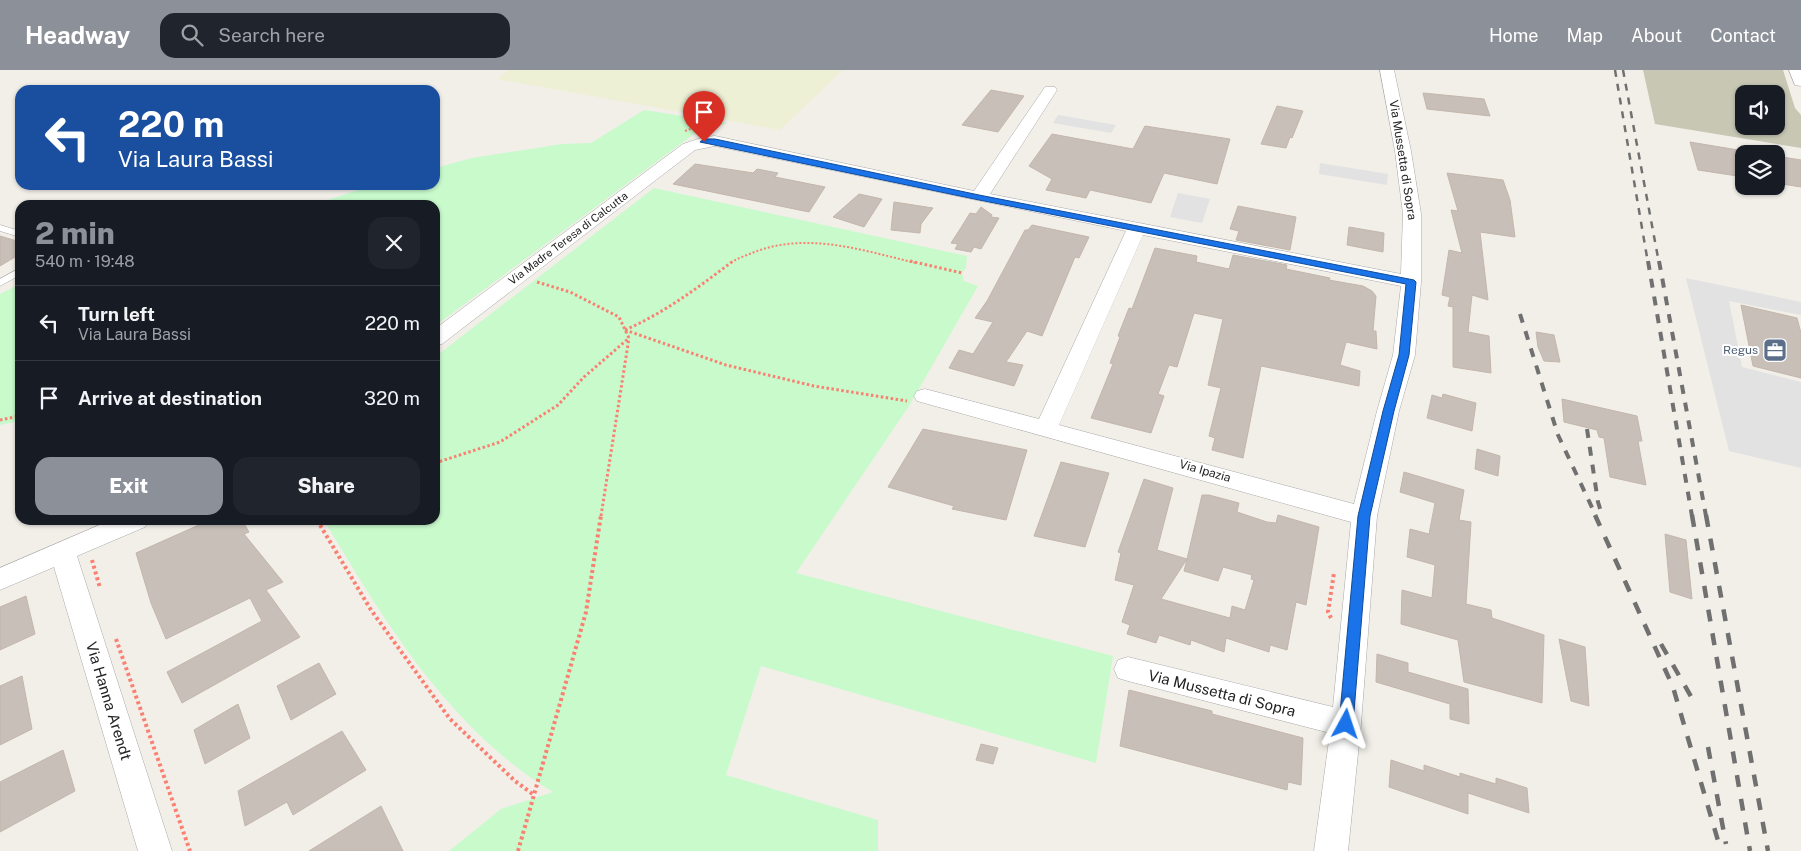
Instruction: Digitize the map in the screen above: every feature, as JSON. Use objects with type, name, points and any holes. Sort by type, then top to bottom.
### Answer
[{"type":"street","name":"Via Mussetta di Sopra","points":[[1331,851],[1346,724],[1364,516],[1388,411],[1404,355],[1411,282],[1412,214],[1404,151],[1387,70]]},
{"type":"street","points":[[1797,70],[1801,81]]},
{"type":"street","points":[[1050,90],[979,197],[1411,282]]},
{"type":"street","name":"Via Madre Teresa di Calcutta","points":[[440,334],[688,147],[704,142],[715,141],[979,197]]},
{"type":"street","points":[[1046,428],[1137,228]]},
{"type":"street","name":"Via Ipazia","points":[[919,399],[1046,428],[1364,516]]},
{"type":"street","points":[[0,579],[124,525]]},
{"type":"street","name":"Via Hanna Arendt","points":[[62,552],[155,851]]},
{"type":"street","name":"Via Mussetta di Sopra","points":[[1128,669],[1346,724]]},
{"type":"lane","points":[[0,228],[15,232]]},
{"type":"lane","points":[[0,283],[15,274]]},
{"type":"path","points":[[625,330],[648,320],[695,290],[736,259],[769,246],[798,242],[828,243],[962,273]]},
{"type":"path","points":[[518,851],[586,612],[629,338],[619,317],[570,292],[535,281]]},
{"type":"path","points":[[625,330],[726,365],[814,386],[919,399]]},
{"type":"path","points":[[440,461],[500,442],[558,405],[584,377],[629,338]]},
{"type":"path","points":[[0,420],[15,417]]},
{"type":"path","points":[[320,525],[371,610],[450,720],[515,781],[534,794]]},
{"type":"path","points":[[91,557],[101,592]]},
{"type":"path","points":[[116,637],[190,851]]},
{"type":"shaded area","points":[[509,70],[843,70],[780,130],[497,79]]},
{"type":"shaded area","points":[[1643,70],[1783,70],[1795,108],[1801,115],[1801,148],[1655,124]]},
{"type":"shaded area","points":[[1058,115],[1116,125],[1111,133],[1053,123]]},
{"type":"shaded area","points":[[1320,163],[1388,174],[1387,185],[1319,174]]},
{"type":"shaded area","points":[[1178,193],[1210,199],[1202,223],[1170,217]]},
{"type":"shaded area","points":[[1686,278],[1801,302],[1801,315],[1729,301],[1742,367],[1801,382],[1801,468],[1729,451]]},
{"type":"green space","points":[[644,110],[728,123],[698,131],[440,322],[440,200],[328,200],[358,190],[440,190],[440,167],[472,158],[562,144],[591,143]]},
{"type":"green space","points":[[654,188],[967,256],[966,267],[962,273],[964,281],[978,286],[909,406],[796,573],[1113,656],[1096,763],[761,666],[726,775],[878,820],[878,851],[449,851],[501,809],[553,792],[516,767],[482,738],[422,671],[371,596],[327,525],[440,525],[440,353]]},
{"type":"green space","points":[[15,286],[15,422],[0,425],[0,294]]},
{"type":"building","points":[[991,90],[1024,96],[998,132],[962,125]]},
{"type":"building","points":[[1423,93],[1484,99],[1490,116],[1427,109]]},
{"type":"building","points":[[1277,106],[1303,111],[1286,148],[1261,144]]},
{"type":"building","points":[[1145,126],[1230,139],[1217,184],[1164,173],[1151,203],[1090,190],[1086,198],[1046,190],[1052,179],[1029,166],[1052,134],[1133,149]]},
{"type":"building","points":[[1690,142],[1735,150],[1735,176],[1698,170]]},
{"type":"building","points":[[1785,157],[1801,160],[1801,187],[1785,184]]},
{"type":"building","points":[[695,164],[753,173],[757,169],[778,173],[775,177],[825,187],[809,212],[673,184]]},
{"type":"building","points":[[1447,173],[1503,180],[1510,200],[1515,237],[1480,232],[1488,300],[1472,295],[1468,332],[1489,336],[1491,373],[1453,367],[1453,307],[1448,306],[1450,297],[1442,295],[1449,250],[1462,253],[1451,210],[1458,211]]},
{"type":"building","points":[[859,194],[882,199],[864,227],[833,217]]},
{"type":"building","points":[[894,202],[933,208],[921,224],[920,233],[891,230]]},
{"type":"building","points":[[1238,206],[1296,217],[1290,250],[1236,240],[1239,231],[1230,229]]},
{"type":"building","points":[[981,207],[992,215],[991,217],[999,218],[981,249],[974,247],[971,252],[955,249],[958,244],[951,243],[970,213],[976,214]]},
{"type":"building","points":[[1032,225],[1089,237],[1079,258],[1075,257],[1042,336],[1027,331],[1006,362],[1023,365],[1014,386],[949,368],[959,350],[973,354],[993,322],[975,318],[987,301],[1025,230],[1028,230]]},
{"type":"building","points":[[1349,227],[1384,233],[1383,252],[1347,245]]},
{"type":"building","points":[[0,236],[15,240],[15,257],[0,266]]},
{"type":"building","points":[[1155,248],[1197,256],[1196,262],[1229,269],[1233,255],[1287,265],[1286,269],[1363,286],[1372,291],[1376,296],[1373,331],[1376,331],[1377,349],[1346,342],[1340,365],[1360,371],[1359,386],[1261,366],[1243,458],[1212,450],[1215,438],[1209,436],[1221,388],[1208,385],[1223,319],[1194,313],[1177,367],[1169,365],[1158,394],[1164,396],[1151,433],[1091,418],[1113,364],[1110,363],[1120,337],[1118,336],[1129,308],[1132,309]]},
{"type":"building","name":"Regus","points":[[1741,305],[1797,318],[1801,333],[1801,378],[1753,366]]},
{"type":"building","points":[[1536,332],[1554,335],[1560,362],[1544,361],[1538,347]]},
{"type":"building","points":[[1443,394],[1476,403],[1472,431],[1427,418],[1432,395],[1442,398]]},
{"type":"building","points":[[1562,399],[1637,416],[1642,441],[1638,441],[1646,485],[1610,477],[1604,438],[1599,437],[1597,430],[1564,422]]},
{"type":"building","points":[[923,429],[1027,450],[1006,520],[952,509],[954,506],[888,487]]},
{"type":"building","points":[[1477,449],[1500,456],[1498,476],[1475,469]]},
{"type":"building","points":[[1061,462],[1109,473],[1085,547],[1034,536]]},
{"type":"building","points":[[1404,472],[1464,490],[1459,520],[1471,522],[1466,604],[1491,610],[1492,618],[1544,635],[1542,703],[1464,682],[1458,640],[1401,624],[1402,590],[1432,598],[1435,565],[1407,557],[1410,529],[1429,534],[1435,503],[1400,492]]},
{"type":"building","points":[[1144,479],[1173,488],[1157,550],[1187,559],[1202,495],[1239,503],[1237,512],[1267,522],[1276,523],[1278,515],[1319,527],[1306,605],[1296,602],[1287,650],[1270,645],[1269,652],[1226,638],[1224,652],[1191,640],[1190,645],[1159,635],[1156,643],[1127,634],[1130,625],[1122,622],[1134,585],[1115,580],[1121,553],[1118,552]],"holes":[[[1187,559],[1184,571],[1218,581],[1223,567],[1252,575],[1251,579],[1254,580],[1245,610],[1232,606],[1230,618],[1161,599]]]},
{"type":"building","points":[[199,525],[245,525],[249,532],[244,534],[283,582],[266,590],[300,637],[182,703],[167,672],[262,621],[250,598],[166,639],[151,603],[136,553]]},
{"type":"building","points":[[1665,534],[1686,540],[1692,599],[1670,592]]},
{"type":"building","points":[[26,596],[35,634],[0,650],[0,607]]},
{"type":"building","points":[[1559,639],[1585,647],[1589,706],[1571,701]]},
{"type":"building","points":[[1377,654],[1408,663],[1408,672],[1468,689],[1469,724],[1450,719],[1450,704],[1376,682]]},
{"type":"building","points":[[319,663],[336,694],[291,720],[277,686]]},
{"type":"building","points":[[22,676],[32,729],[0,745],[0,686]]},
{"type":"building","points":[[1129,690],[1212,711],[1212,714],[1303,738],[1301,785],[1288,782],[1287,790],[1120,746]]},
{"type":"building","points":[[238,704],[250,738],[205,764],[194,730]]},
{"type":"building","points":[[342,731],[366,770],[293,815],[287,802],[245,826],[238,791]]},
{"type":"building","points":[[981,744],[998,748],[993,764],[976,760]]},
{"type":"building","points":[[63,750],[75,791],[0,832],[0,782]]},
{"type":"building","points":[[1391,760],[1424,771],[1424,765],[1460,777],[1460,773],[1496,784],[1496,778],[1527,788],[1529,813],[1468,793],[1468,814],[1389,787]]},
{"type":"building","points":[[381,806],[403,851],[309,851]]},
{"type":"railway","points":[[1615,70],[1648,263]]},
{"type":"railway","points":[[1623,70],[1659,263]]},
{"type":"railway","points":[[1648,261],[1692,516]]},
{"type":"railway","points":[[1659,261],[1706,516]]},
{"type":"railway","points":[[1520,314],[1558,435],[1596,516]]},
{"type":"railway","points":[[1587,429],[1598,502],[1602,515]]},
{"type":"railway","points":[[1595,515],[1673,687],[1721,851]]},
{"type":"railway","points":[[1692,515],[1750,851]]},
{"type":"railway","points":[[1706,515],[1768,851]]},
{"type":"railway","points":[[1661,644],[1693,700]]},
{"type":"railway","points":[[1708,747],[1726,844]]},
{"type":"place","name":"Regus","points":[[1775,350]]},
{"type":"route","points":[[704,142],[715,141],[979,197],[1411,282],[1404,355],[1388,411],[1364,516],[1346,724]]}]
